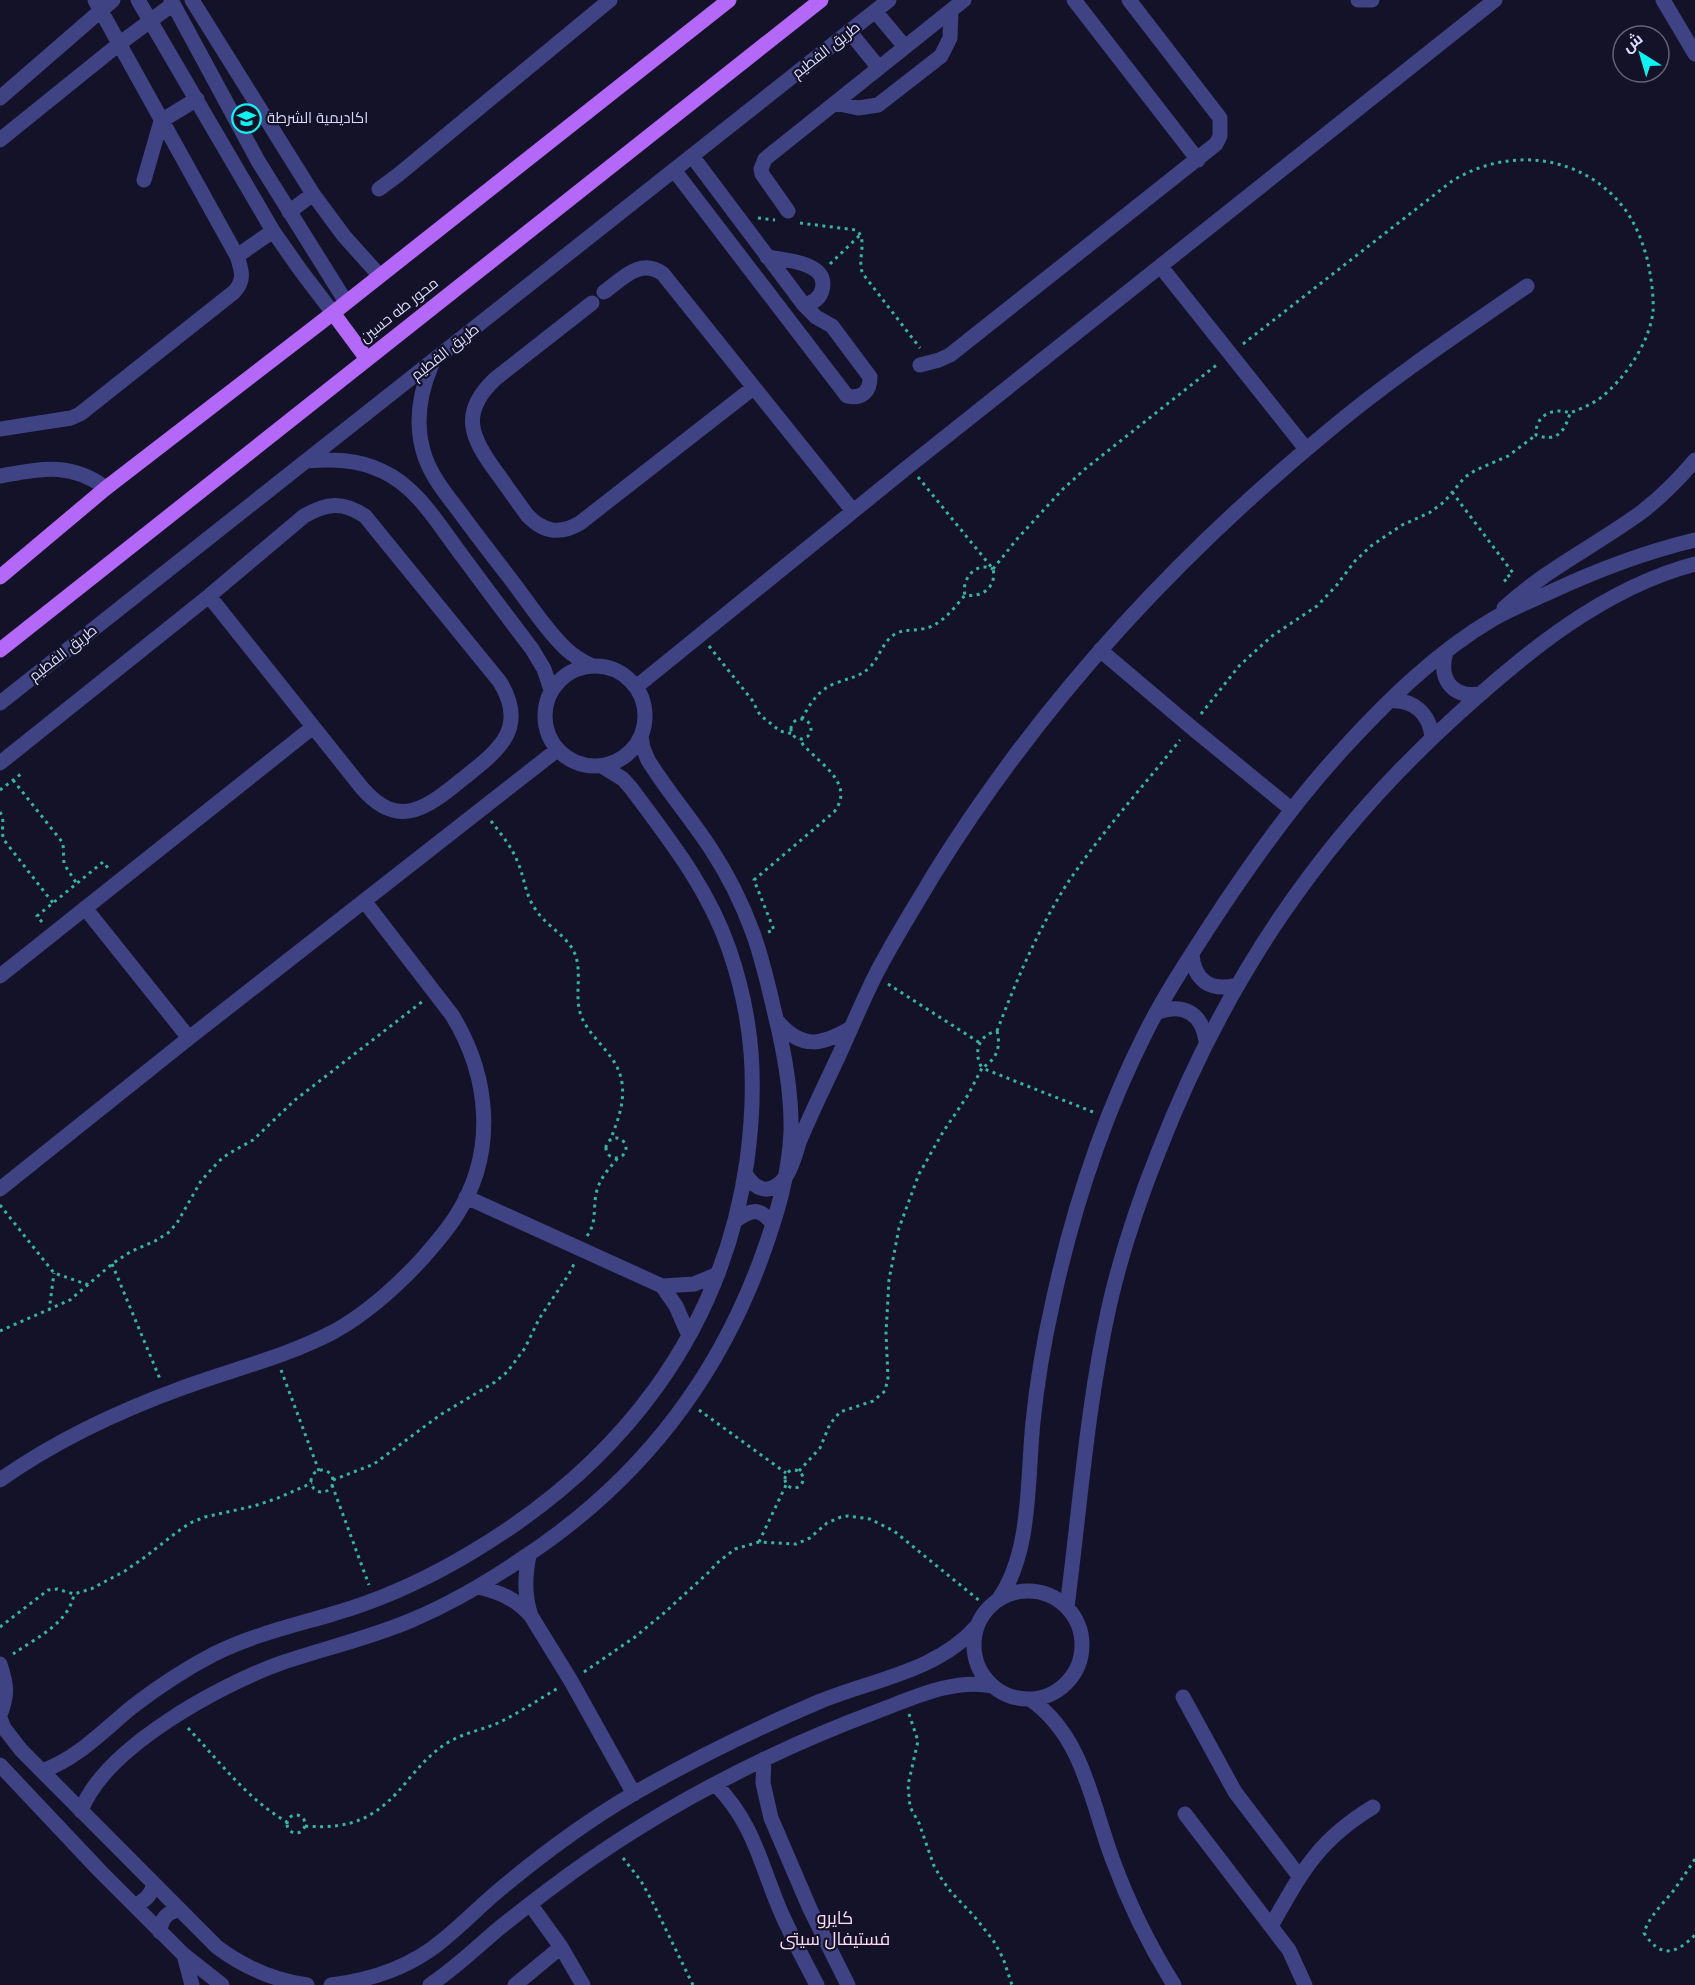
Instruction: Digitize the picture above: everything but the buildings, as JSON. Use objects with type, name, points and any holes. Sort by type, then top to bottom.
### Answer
[{"type":"main road","points":[[0,577],[105,488],[333,313],[729,0]]},
{"type":"main road","name":"محور طه حسين","points":[[0,650],[820,0]]},
{"type":"main road","points":[[333,313],[367,358]]},
{"type":"street","points":[[0,98],[98,6],[113,0]]},
{"type":"street","points":[[138,0],[273,231],[333,313]]},
{"type":"street","points":[[192,0],[313,194],[351,244],[379,275]]},
{"type":"street","name":"طريق الفطيم","points":[[0,703],[889,0]]},
{"type":"street","points":[[786,218],[762,174],[762,163],[765,159],[964,0]]},
{"type":"street","points":[[1074,0],[1198,160]]},
{"type":"street","points":[[926,363],[950,355],[1216,144],[1220,136],[1220,118],[1129,0]]},
{"type":"street","points":[[1358,0],[1372,0]]},
{"type":"street","points":[[636,687],[909,466],[1495,0]]},
{"type":"street","points":[[1663,0],[1695,54]]},
{"type":"street","points":[[379,189],[399,175],[607,1]]},
{"type":"street","points":[[0,140],[172,2],[258,161],[346,302]]},
{"type":"street","points":[[0,429],[71,418],[80,414],[241,285],[243,275],[237,256],[98,6]]},
{"type":"street","points":[[835,103],[858,108],[878,105],[941,56],[950,38],[951,10]]},
{"type":"street","points":[[875,11],[904,47]]},
{"type":"street","points":[[849,32],[879,68]]},
{"type":"street","points":[[144,180],[161,121],[197,99]]},
{"type":"street","points":[[674,170],[847,396],[856,397],[865,394],[870,386],[870,377],[832,326],[816,317],[804,305],[692,156]]},
{"type":"street","points":[[289,212],[313,194]]},
{"type":"street","points":[[237,256],[273,231]]},
{"type":"street","points":[[731,242],[747,231]]},
{"type":"street","points":[[767,257],[807,265],[820,274],[823,282],[818,298],[804,305]]},
{"type":"street","points":[[1161,267],[1306,449]]},
{"type":"street","points":[[604,292],[638,268],[658,270],[663,274],[853,511]]},
{"type":"street","points":[[81,1811],[87,1795],[107,1770],[146,1737],[176,1716],[247,1678],[281,1663],[374,1635],[414,1620],[478,1587],[565,1529],[623,1479],[667,1429],[687,1402],[736,1320],[758,1266],[786,1178],[813,1110],[875,976],[914,907],[989,791],[1053,706],[1100,650],[1164,581],[1306,449],[1389,382],[1527,286]]},
{"type":"street","points":[[776,302],[792,289]]},
{"type":"street","points":[[592,303],[495,379],[483,390],[476,405],[472,421],[474,437],[481,452],[536,524],[558,531],[570,529],[580,523],[753,388]]},
{"type":"street","points":[[433,361],[422,391],[419,420],[423,448],[433,475],[553,635],[574,655],[592,666]]},
{"type":"street","points":[[306,461],[339,459],[370,465],[410,490],[532,649],[544,669],[551,690]]},
{"type":"street","points":[[1493,619],[1516,596],[1544,574],[1643,511],[1695,460]]},
{"type":"street","points":[[0,476],[60,468],[94,479],[105,488]]},
{"type":"street","points":[[0,763],[209,596],[304,516],[319,507],[332,505],[344,506],[364,516],[500,682],[511,706],[512,719],[509,732],[503,744],[494,754],[433,803],[418,810],[402,812],[387,808],[373,800],[209,596]]},
{"type":"street","points":[[331,1985],[351,1983],[382,1974],[428,1952],[502,1887],[567,1836],[634,1794],[719,1747],[822,1700],[928,1662],[966,1639],[1006,1589],[1022,1539],[1033,1418],[1041,1360],[1066,1245],[1083,1189],[1108,1118],[1156,1013],[1225,901],[1291,809],[1334,758],[1389,701],[1446,652],[1493,619],[1565,585],[1664,547],[1695,540]]},
{"type":"street","points":[[1067,1607],[1091,1408],[1110,1304],[1152,1167],[1206,1041],[1237,985],[1282,912],[1310,874],[1371,800],[1432,738],[1480,694],[1545,642],[1599,605],[1652,578],[1695,564]]},
{"type":"street","points":[[1100,650],[1291,809]]},
{"type":"street","points":[[1446,652],[1443,662],[1446,681],[1461,693],[1480,694]]},
{"type":"street","points":[[641,736],[626,756],[602,766],[578,764],[566,758],[557,750],[545,727],[546,702],[551,690],[569,673],[592,666],[605,667],[628,678],[641,696],[645,716],[641,736],[643,748],[655,771],[727,874],[754,936],[784,1047],[790,1122],[786,1178]]},
{"type":"street","points":[[1389,701],[1407,702],[1423,712],[1428,719],[1432,738]]},
{"type":"street","points":[[0,976],[313,727]]},
{"type":"street","points":[[0,1190],[189,1038],[557,750]]},
{"type":"street","points":[[42,1771],[69,1758],[162,1684],[216,1653],[269,1631],[375,1600],[420,1580],[475,1551],[530,1514],[597,1457],[640,1410],[690,1336],[718,1274],[742,1196],[752,1122],[753,1062],[744,1003],[728,945],[699,884],[632,788],[623,779],[602,766]]},
{"type":"street","points":[[0,1480],[105,1420],[166,1394],[276,1358],[337,1329],[388,1292],[411,1271],[445,1232],[466,1197],[480,1159],[483,1139],[483,1097],[479,1075],[463,1034],[452,1015],[365,902]]},
{"type":"street","points":[[85,908],[189,1038]]},
{"type":"street","points":[[1192,954],[1193,965],[1205,982],[1215,987],[1226,988],[1237,985]]},
{"type":"street","points":[[1156,1013],[1179,1008],[1190,1012],[1204,1030],[1206,1041]]},
{"type":"street","points":[[777,1022],[799,1040],[813,1043],[827,1041],[851,1028]]},
{"type":"street","points":[[745,1173],[758,1189],[767,1190],[786,1178]]},
{"type":"street","points":[[466,1197],[662,1286],[694,1284],[718,1274]]},
{"type":"street","points":[[736,1220],[748,1212],[757,1211],[765,1214],[773,1224]]},
{"type":"street","points":[[662,1286],[676,1306],[690,1336]]},
{"type":"street","points":[[529,1555],[525,1593],[531,1616]]},
{"type":"street","points":[[478,1587],[508,1596],[531,1616],[571,1681],[634,1794]]},
{"type":"street","points":[[977,1626],[974,1638],[975,1658],[983,1676],[1003,1694],[1030,1699],[1047,1696],[1063,1687],[1074,1673],[1081,1657],[1082,1639],[1077,1622],[1067,1607],[1052,1596],[1034,1591],[1015,1593],[994,1604]]},
{"type":"street","points":[[4,1661],[6,1700],[0,1717],[12,1740],[217,1947],[235,1961],[271,1977],[307,1985]]},
{"type":"street","points":[[430,1985],[530,1904],[613,1845],[715,1784],[831,1728],[904,1702],[949,1687],[980,1683],[992,1686]]},
{"type":"street","points":[[1183,1697],[1235,1792],[1299,1876]]},
{"type":"street","points":[[1030,1699],[1052,1718],[1073,1747],[1088,1780],[1106,1840],[1128,1898],[1174,1985]]},
{"type":"street","points":[[764,1759],[765,1801],[771,1818],[810,1909],[848,1985]]},
{"type":"street","points":[[0,1765],[160,1932],[184,1955],[222,1985]]},
{"type":"street","points":[[715,1784],[734,1805],[749,1829],[783,1918],[817,1985]]},
{"type":"street","points":[[1271,1926],[1299,1876],[1324,1844],[1355,1818],[1373,1807]]},
{"type":"street","points":[[1185,1814],[1289,1950],[1305,1985]]},
{"type":"street","points":[[134,1905],[145,1900],[154,1884]]},
{"type":"street","points":[[530,1904],[561,1947],[583,1985]]},
{"type":"street","points":[[160,1932],[160,1925],[167,1914],[179,1910]]},
{"type":"street","points":[[515,1985],[561,1947]]},
{"type":"street","points":[[184,1955],[192,1985]]},
{"type":"path","points":[[993,569],[1036,518],[1071,483],[1452,181],[1493,162],[1523,159],[1559,165],[1603,187],[1625,209],[1640,237],[1652,292],[1653,312],[1649,326],[1631,365],[1598,399],[1570,413],[1565,428],[1559,434],[1551,437],[1536,435]]},
{"type":"path","points":[[735,215],[786,218],[861,234],[863,240],[860,267],[863,274],[926,363]]},
{"type":"path","points":[[820,274],[861,234]]},
{"type":"path","points":[[1536,435],[1536,428],[1544,415],[1556,410],[1570,413]]},
{"type":"path","points":[[799,1471],[820,1448],[834,1417],[845,1408],[873,1401],[888,1385],[887,1307],[893,1254],[908,1200],[922,1167],[943,1132],[968,1095],[982,1068],[991,1062],[997,1052],[999,1040],[997,1031],[1028,955],[1065,887],[1088,854],[1239,666],[1272,636],[1317,606],[1355,561],[1371,546],[1402,525],[1429,513],[1444,502],[1465,477],[1508,456],[1536,435]]},
{"type":"path","points":[[909,466],[993,569],[993,583],[988,590],[981,595],[965,595]]},
{"type":"path","points":[[1452,492],[1513,573],[1504,579],[1516,596]]},
{"type":"path","points":[[965,595],[963,588],[969,574],[986,566],[993,569]]},
{"type":"path","points":[[802,719],[812,701],[827,687],[855,677],[868,669],[892,636],[906,630],[930,627],[950,613],[965,595]]},
{"type":"path","points":[[700,634],[752,700],[760,715],[780,731],[793,734],[799,739],[809,753],[826,766],[836,778],[840,789],[841,800],[834,812],[754,880],[774,930],[754,936]]},
{"type":"path","points":[[793,734],[792,724],[796,720],[802,719],[809,723],[811,730],[807,737],[799,739]]},
{"type":"path","points":[[0,790],[21,774]]},
{"type":"path","points":[[13,780],[63,843],[64,864],[77,884]]},
{"type":"path","points":[[482,810],[511,848],[536,910],[562,935],[575,955],[578,966],[578,1004],[581,1016],[610,1054],[622,1084],[621,1112],[608,1145],[608,1153],[619,1157]]},
{"type":"path","points":[[0,812],[4,823],[2,836],[6,843],[53,903]]},
{"type":"path","points":[[52,935],[37,916],[103,862],[119,881]]},
{"type":"path","points":[[875,976],[980,1043]]},
{"type":"path","points":[[0,1331],[70,1300],[112,1264],[168,1233],[183,1213],[201,1181],[219,1161],[253,1140],[295,1100],[434,992]]},
{"type":"path","points":[[997,1031],[987,1035],[980,1043],[978,1056],[982,1068],[1108,1118]]},
{"type":"path","points":[[333,1480],[357,1472],[381,1460],[440,1415],[495,1382],[518,1359],[543,1311],[569,1274],[593,1226],[598,1185],[608,1169],[626,1152],[625,1143],[618,1139],[610,1141]]},
{"type":"path","points":[[0,1205],[54,1273],[89,1285]]},
{"type":"path","points":[[112,1264],[166,1394]]},
{"type":"path","points":[[49,1311],[54,1273]]},
{"type":"path","points":[[276,1358],[319,1471]]},
{"type":"path","points":[[687,1402],[786,1473]]},
{"type":"path","points":[[759,1542],[786,1485],[784,1481],[786,1473],[792,1469],[799,1471],[803,1478],[801,1485],[794,1488],[786,1485]]},
{"type":"path","points":[[319,1471],[328,1473],[333,1480],[326,1492],[316,1491],[312,1483],[312,1478],[319,1471]]},
{"type":"path","points":[[0,1627],[48,1590],[57,1589],[74,1594],[91,1589],[125,1571],[190,1523],[205,1517],[254,1506],[312,1483]]},
{"type":"path","points":[[332,1485],[375,1600]]},
{"type":"path","points":[[305,1826],[332,1827],[370,1815],[387,1804],[418,1767],[438,1749],[461,1735],[498,1723],[571,1681],[642,1631],[692,1589],[726,1555],[744,1545],[759,1542],[796,1544],[810,1538],[834,1519],[848,1516],[870,1520],[894,1531],[994,1604]]},
{"type":"path","points":[[4,1661],[66,1615],[74,1594]]},
{"type":"path","points":[[904,1702],[918,1741],[908,1785],[910,1806],[919,1823],[934,1866],[951,1892],[974,1916],[993,1941],[1012,1985]]},
{"type":"path","points":[[176,1716],[254,1798],[288,1822]]},
{"type":"path","points":[[298,1816],[305,1822],[305,1826],[299,1833],[294,1833],[288,1827],[288,1822],[290,1818],[298,1816]]},
{"type":"path","points":[[613,1845],[641,1881],[693,1985]]},
{"type":"path","points":[[1695,1859],[1655,1912],[1644,1933],[1650,1943],[1662,1951],[1674,1952],[1695,1935]]},
{"type":"place","name":"اكاديمية الشرطة","points":[[246,118]]},
{"type":"district","name":"كايرو فستيفال سيتى","points":[[835,1928]]}]
